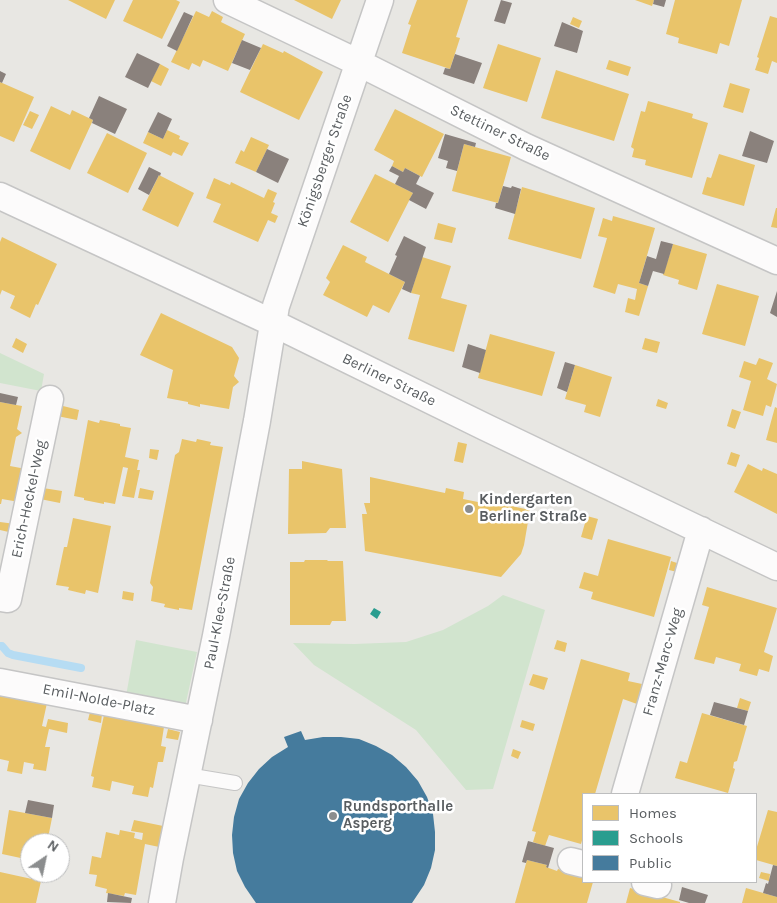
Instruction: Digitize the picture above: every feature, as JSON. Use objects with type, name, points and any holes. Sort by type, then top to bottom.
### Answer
[{"type":"street","name":"Stettiner Straße","points":[[227,0],[526,147],[777,261]]},
{"type":"street","name":"Königsberger Straße","points":[[273,323],[276,306],[380,0]]},
{"type":"street","name":"Berliner Straße","points":[[0,196],[273,323],[485,428],[777,567]]},
{"type":"street","name":"Paul-Klee-Straße","points":[[162,903],[216,636],[257,421],[273,323]]},
{"type":"street","name":"Erich-Heckel-Weg","points":[[4,599],[50,399]]},
{"type":"street","name":"Franz-Marc-Weg","points":[[625,793],[701,530]]},
{"type":"street","name":"Emil-Nolde-Platz","points":[[0,682],[199,720]]},
{"type":"lane","points":[[188,775],[235,783]]},
{"type":"green space","points":[[0,353],[44,374],[41,391],[0,383]]},
{"type":"green space","points":[[503,595],[545,610],[493,789],[466,790],[416,730],[314,665],[293,643],[354,644],[406,642],[443,630],[488,606]]},
{"type":"green space","points":[[136,640],[197,652],[185,707],[126,696]]},
{"type":"building: Homes","points":[[68,0],[115,0],[106,19]]},
{"type":"building: Homes","points":[[133,0],[176,0],[180,2],[162,39],[123,21]]},
{"type":"building: Homes","points":[[294,0],[341,0],[332,19]]},
{"type":"building: Homes","points":[[417,0],[468,0],[456,37],[460,38],[450,69],[402,53],[411,25],[408,24]]},
{"type":"building: Homes","points":[[635,0],[654,0],[652,6]]},
{"type":"building: Homes","points":[[675,0],[742,0],[729,46],[720,43],[717,54],[678,43],[679,38],[666,34]]},
{"type":"building: Homes","points":[[196,11],[209,17],[212,11],[223,17],[221,22],[245,34],[228,71],[203,60],[200,67],[192,63],[189,70],[171,62]]},
{"type":"building: Homes","points":[[770,16],[777,18],[777,63],[772,61],[768,74],[755,70],[759,58],[757,57]]},
{"type":"building: Homes","points":[[573,17],[582,21],[579,28],[570,24]]},
{"type":"building: Homes","points":[[263,44],[283,53],[284,51],[323,72],[299,120],[240,92]]},
{"type":"building: Homes","points":[[498,44],[541,58],[527,102],[483,88]]},
{"type":"building: Homes","points":[[609,60],[631,67],[628,76],[606,69]]},
{"type":"building: Homes","points":[[160,64],[169,69],[161,86],[151,81]]},
{"type":"building: Homes","points":[[556,70],[629,94],[614,141],[541,118]]},
{"type":"building: Homes","points":[[0,82],[34,97],[14,142],[0,136]]},
{"type":"building: Homes","points":[[730,83],[750,89],[743,113],[723,107]]},
{"type":"building: Homes","points":[[648,101],[693,114],[692,118],[708,123],[692,178],[645,165],[646,160],[632,157],[634,149],[631,147],[641,111],[645,112]]},
{"type":"building: Homes","points":[[51,106],[70,115],[72,110],[93,120],[70,170],[30,151]]},
{"type":"building: Homes","points":[[395,109],[444,134],[422,177],[405,168],[403,172],[392,166],[394,161],[374,150]]},
{"type":"building: Homes","points":[[30,111],[39,115],[32,129],[23,125]]},
{"type":"building: Homes","points":[[167,130],[180,136],[179,139],[189,143],[182,156],[173,152],[171,156],[143,143],[148,132],[163,139]]},
{"type":"building: Homes","points":[[107,133],[147,153],[128,193],[87,173]]},
{"type":"building: Homes","points":[[251,137],[269,145],[256,172],[235,163],[241,150],[244,152]]},
{"type":"building: Homes","points":[[464,144],[511,157],[498,203],[452,191]]},
{"type":"building: Homes","points":[[719,154],[755,165],[744,206],[702,194],[707,177],[711,178]]},
{"type":"building: Homes","points":[[375,174],[413,193],[388,242],[350,222]]},
{"type":"building: Homes","points":[[159,175],[194,193],[178,227],[142,210]]},
{"type":"building: Homes","points":[[214,178],[230,185],[231,182],[264,198],[268,189],[277,193],[271,213],[278,216],[275,223],[268,220],[258,242],[213,222],[221,204],[206,198]]},
{"type":"building: Homes","points":[[522,187],[595,208],[581,259],[508,239]]},
{"type":"building: Homes","points":[[777,208],[777,228],[771,227]]},
{"type":"building: Homes","points":[[613,216],[655,228],[639,283],[648,286],[639,316],[625,312],[628,298],[635,300],[637,289],[618,284],[615,294],[593,287],[607,238],[598,236],[603,218],[612,221]]},
{"type":"building: Homes","points":[[438,223],[456,228],[452,243],[434,239]]},
{"type":"building: Homes","points":[[2,237],[57,264],[30,318],[10,308],[15,296],[2,290],[0,295],[0,242]]},
{"type":"building: Homes","points":[[673,244],[707,254],[697,290],[678,284],[679,280],[663,275]]},
{"type":"building: Homes","points":[[343,245],[367,257],[365,262],[405,282],[389,313],[373,305],[367,317],[323,295],[330,282],[326,278]]},
{"type":"building: Homes","points":[[422,257],[451,266],[441,298],[467,305],[454,352],[408,339],[420,295],[411,293]]},
{"type":"building: Homes","points":[[717,284],[759,296],[745,346],[702,334]]},
{"type":"building: Homes","points":[[161,313],[232,347],[239,358],[234,376],[239,382],[233,387],[229,409],[200,404],[200,407],[188,404],[188,402],[167,398],[173,370],[140,355]]},
{"type":"building: Homes","points":[[490,334],[555,352],[542,396],[478,378]]},
{"type":"building: Homes","points":[[16,338],[27,344],[23,353],[12,347]]},
{"type":"building: Homes","points":[[645,338],[660,342],[657,353],[642,349]]},
{"type":"building: Homes","points":[[759,358],[773,363],[767,379],[777,384],[771,407],[766,405],[763,416],[743,410],[751,381],[739,377],[744,361],[756,365]]},
{"type":"building: Homes","points":[[575,365],[612,377],[600,417],[584,412],[586,405],[565,399]]},
{"type":"building: Homes","points":[[658,399],[668,403],[666,409],[656,406]]},
{"type":"building: Homes","points":[[0,402],[22,406],[17,429],[22,433],[16,437],[10,466],[26,469],[19,502],[2,499],[1,504],[0,504]]},
{"type":"building: Homes","points":[[59,405],[79,410],[77,420],[57,416]]},
{"type":"building: Homes","points":[[775,407],[777,408],[777,443],[766,440]]},
{"type":"building: Homes","points":[[732,409],[741,412],[735,429],[727,426]]},
{"type":"building: Homes","points":[[88,420],[99,423],[100,420],[131,428],[125,457],[139,460],[137,470],[140,470],[134,498],[122,496],[128,468],[123,467],[115,504],[104,502],[104,504],[74,496]]},
{"type":"building: Homes","points":[[182,439],[196,442],[197,439],[211,442],[210,445],[223,447],[192,610],[164,607],[165,604],[151,601],[153,587],[150,583],[175,455],[179,452]]},
{"type":"building: Homes","points":[[458,442],[467,444],[463,463],[454,461]]},
{"type":"building: Homes","points":[[150,449],[159,450],[157,460],[149,458]]},
{"type":"building: Homes","points":[[731,452],[740,455],[736,467],[727,464]]},
{"type":"building: Homes","points":[[302,461],[342,469],[346,528],[330,528],[326,533],[288,534],[289,469],[302,469]]},
{"type":"building: Homes","points":[[748,464],[762,471],[763,468],[777,474],[777,514],[734,492]]},
{"type":"building: Homes","points":[[370,477],[445,493],[446,488],[464,492],[463,499],[478,502],[479,499],[530,510],[521,554],[501,577],[365,551],[362,514],[367,514],[364,503],[370,503]]},
{"type":"building: Homes","points":[[43,488],[62,491],[60,503],[40,499]]},
{"type":"building: Homes","points":[[140,488],[154,491],[152,500],[138,498]]},
{"type":"building: Homes","points":[[587,516],[598,519],[592,540],[581,537]]},
{"type":"building: Homes","points":[[73,518],[111,526],[98,593],[86,590],[85,594],[68,590],[69,587],[56,585],[64,547],[67,547]]},
{"type":"building: Homes","points":[[0,522],[15,524],[13,533],[0,530]]},
{"type":"building: Homes","points":[[608,539],[671,557],[654,617],[591,599],[593,592],[579,588],[584,572],[598,576]]},
{"type":"building: Homes","points":[[305,560],[343,561],[346,621],[332,621],[330,625],[290,625],[290,562],[304,562]]},
{"type":"building: Homes","points":[[671,561],[680,564],[677,572],[669,570]]},
{"type":"building: Homes","points":[[707,587],[777,608],[764,652],[773,656],[769,672],[759,669],[757,676],[739,671],[741,664],[716,657],[714,664],[694,659],[709,607],[702,605]]},
{"type":"building: Homes","points":[[123,591],[134,593],[133,601],[122,599]]},
{"type":"building: Homes","points":[[557,640],[567,643],[565,652],[554,649]]},
{"type":"building: Homes","points":[[581,659],[630,673],[628,681],[642,684],[637,704],[623,699],[595,793],[582,793],[581,844],[549,835],[545,846],[533,842],[536,832],[532,831]]},
{"type":"building: Homes","points":[[533,674],[548,678],[544,690],[529,685]]},
{"type":"building: Homes","points":[[0,694],[47,703],[42,726],[46,727],[48,719],[68,723],[67,733],[49,729],[45,747],[50,747],[46,771],[33,769],[34,764],[24,762],[22,774],[7,771],[9,761],[0,759]]},
{"type":"building: Homes","points":[[740,698],[751,702],[748,711],[737,708]]},
{"type":"building: Homes","points":[[90,712],[102,714],[101,723],[88,720]]},
{"type":"building: Homes","points":[[702,713],[747,726],[737,761],[734,762],[733,768],[735,769],[728,793],[675,778],[680,761],[687,763]]},
{"type":"building: Homes","points":[[104,715],[164,727],[161,746],[166,747],[163,762],[158,762],[153,788],[150,787],[148,797],[132,794],[134,786],[112,781],[110,791],[92,787],[94,777],[91,776]]},
{"type":"building: Homes","points":[[522,720],[535,724],[533,731],[520,727]]},
{"type":"building: Homes","points":[[168,729],[180,732],[178,740],[166,738]]},
{"type":"building: Homes","points":[[513,749],[521,752],[518,759],[511,756]]},
{"type":"building: Homes","points":[[9,810],[52,818],[49,833],[20,833],[20,858],[2,854]]},
{"type":"building: Homes","points":[[768,810],[777,812],[777,866],[757,860],[757,847]]},
{"type":"building: Homes","points":[[134,820],[168,827],[164,848],[145,844],[136,895],[125,893],[124,896],[106,893],[107,889],[95,886],[97,875],[89,874],[92,856],[101,858],[106,832],[119,835],[120,830],[135,833],[134,838],[142,840],[143,833],[131,831]]},
{"type":"building: Homes","points":[[527,860],[547,865],[546,867],[557,871],[558,869],[571,872],[571,874],[582,878],[582,883],[593,883],[587,903],[515,903]]},
{"type":"building: Homes","points":[[0,872],[20,876],[20,883],[41,883],[36,903],[0,903]]},
{"type":"building: Homes","points":[[761,872],[770,874],[769,881],[759,878]]},
{"type":"building: Homes","points":[[630,888],[680,902],[680,903],[626,903]]},
{"type":"building: Homes","points":[[746,888],[777,897],[777,903],[742,903]]},
{"type":"building: Schools","points":[[374,608],[381,612],[377,619],[370,614]]},
{"type":"building: Public","name":"Rundsporthalle Asperg","points":[[301,731],[305,740],[341,737],[359,739],[376,746],[392,755],[418,781],[427,797],[433,814],[435,850],[431,868],[424,885],[412,903],[256,903],[245,887],[237,871],[233,853],[234,817],[239,799],[259,769],[272,757],[288,747],[284,737]]},
{"type":"building: Industry","points":[[501,0],[512,3],[505,24],[494,21]]},
{"type":"building: Industry","points":[[654,0],[666,0],[664,7],[653,4]]},
{"type":"building: Industry","points":[[184,12],[193,16],[177,51],[167,46]]},
{"type":"building: Industry","points":[[562,22],[583,31],[577,53],[554,46]]},
{"type":"building: Industry","points":[[242,40],[261,48],[250,70],[232,63]]},
{"type":"building: Industry","points":[[137,53],[160,64],[148,88],[125,77]]},
{"type":"building: Industry","points":[[455,54],[482,63],[474,84],[443,74],[445,68],[450,69]]},
{"type":"building: Industry","points":[[0,71],[6,74],[2,83],[0,82]]},
{"type":"building: Industry","points":[[99,96],[127,109],[115,134],[92,123],[93,120],[89,118]]},
{"type":"building: Industry","points":[[158,112],[172,119],[163,139],[148,132]]},
{"type":"building: Industry","points":[[750,131],[774,141],[767,163],[742,156]]},
{"type":"building: Industry","points":[[445,134],[476,143],[475,147],[464,144],[457,171],[446,168],[448,161],[438,158]]},
{"type":"building: Industry","points":[[267,149],[289,159],[278,183],[256,172]]},
{"type":"building: Industry","points":[[392,166],[403,172],[405,168],[420,176],[416,184],[434,193],[426,209],[409,200],[413,193],[395,184],[399,176],[389,171]]},
{"type":"building: Industry","points":[[149,167],[161,173],[149,195],[138,189]]},
{"type":"building: Industry","points":[[503,186],[521,189],[515,214],[495,208]]},
{"type":"building: Industry","points":[[404,236],[426,247],[411,293],[402,289],[405,282],[389,274]]},
{"type":"building: Industry","points":[[661,241],[673,244],[664,274],[653,271],[648,286],[639,283],[647,256],[656,259]]},
{"type":"building: Industry","points":[[777,291],[777,317],[770,313]]},
{"type":"building: Industry","points":[[468,344],[486,350],[480,373],[462,367]]},
{"type":"building: Industry","points":[[565,362],[575,365],[567,392],[557,388]]},
{"type":"building: Industry","points":[[0,393],[18,397],[16,405],[0,402]]},
{"type":"building: Industry","points":[[714,702],[748,711],[744,725],[710,715]]},
{"type":"building: Industry","points":[[28,800],[54,805],[52,818],[25,813]]},
{"type":"building: Industry","points":[[528,841],[554,848],[548,868],[546,867],[547,865],[527,860],[526,863],[522,862]]},
{"type":"building: Industry","points":[[773,865],[777,866],[777,897],[763,893],[766,883],[768,884]]},
{"type":"building: Industry","points":[[682,887],[708,895],[705,903],[689,903],[679,900]]},
{"type":"building: Industry","points":[[108,893],[132,898],[131,903],[107,902]]},
{"type":"waterway","points":[[0,646],[13,655],[81,668]]},
{"type":"place","name":"Kindergarten Berliner Straße","points":[[469,509]]},
{"type":"place","name":"Rundsporthalle Asperg","points":[[333,816]]}]
